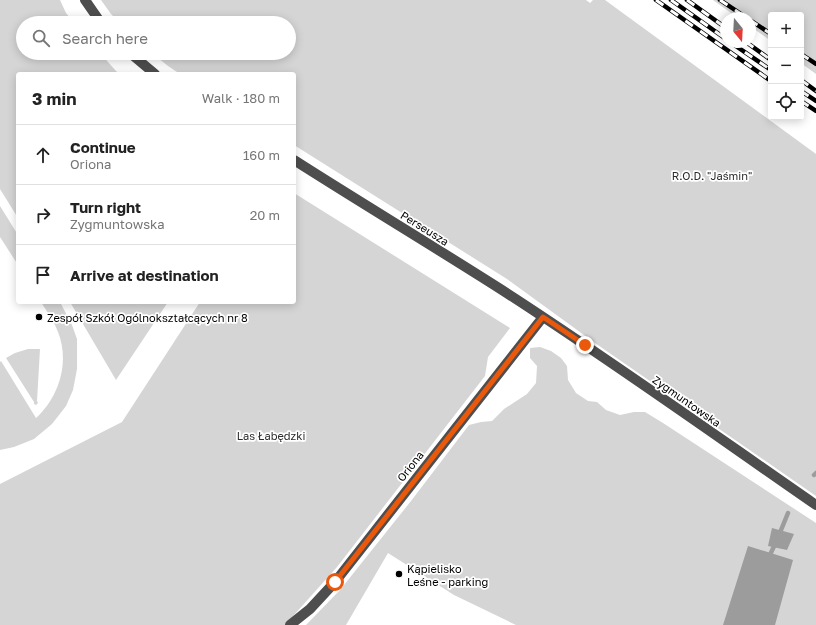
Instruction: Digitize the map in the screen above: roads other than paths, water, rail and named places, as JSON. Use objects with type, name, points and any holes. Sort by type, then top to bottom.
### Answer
[{"type":"street","points":[[85,0],[96,16]]},
{"type":"street","points":[[138,60],[153,72]]},
{"type":"street","name":"Perseusza","points":[[296,161],[543,317]]},
{"type":"street","name":"Zygmuntowska","points":[[543,317],[816,505]]},
{"type":"street","name":"Oriona","points":[[290,625],[310,610],[335,582],[543,317]]},
{"type":"waterway","points":[[779,535],[788,513]]},
{"type":"waterway","points":[[769,557],[776,542]]},
{"type":"railway","points":[[656,0],[768,79]]},
{"type":"railway","points":[[671,0],[720,35]]},
{"type":"railway","points":[[687,0],[720,24]]},
{"type":"railway","points":[[720,0],[738,12]]},
{"type":"railway","points":[[756,24],[768,32]]},
{"type":"railway","points":[[739,48],[768,68]]},
{"type":"railway","points":[[754,48],[768,58]]},
{"type":"railway","points":[[804,56],[816,64]]},
{"type":"railway","points":[[804,82],[816,91]]},
{"type":"railway","points":[[804,93],[816,101]]},
{"type":"railway","points":[[804,103],[816,111]]},
{"type":"place","name":"Zespół Szkół Ogólnokształcących nr 8","points":[[39,317]]},
{"type":"place","name":"Kąpielisko Leśne - parking","points":[[399,574]]},
{"type":"park label","name":"R.O.D. \"Jaśmin\"","points":[[712,175]]},
{"type":"park label","name":"Las Łabędzki","points":[[271,435]]}]
